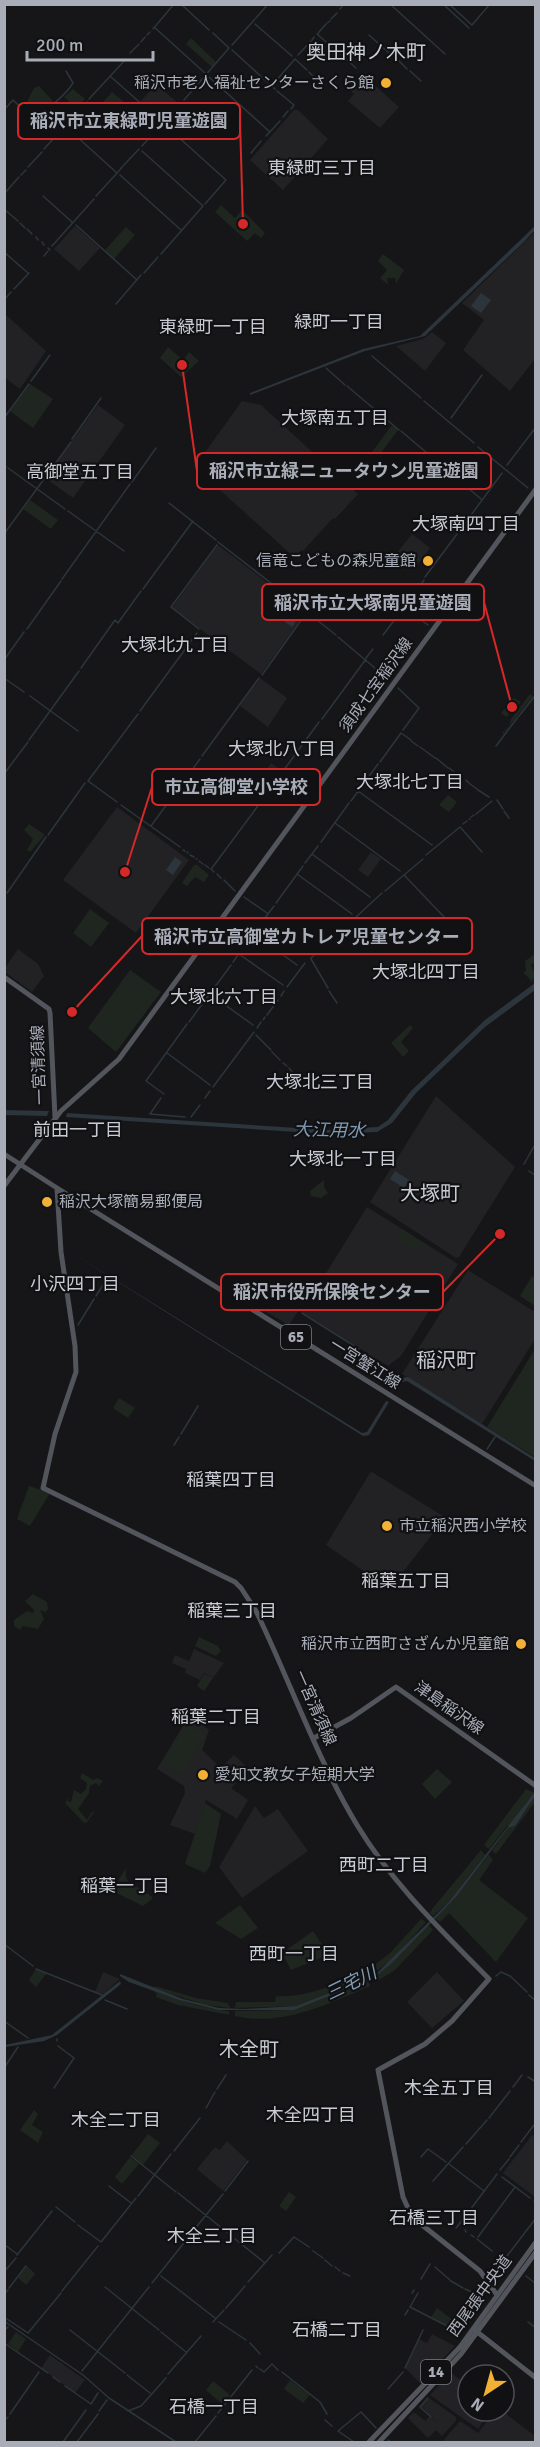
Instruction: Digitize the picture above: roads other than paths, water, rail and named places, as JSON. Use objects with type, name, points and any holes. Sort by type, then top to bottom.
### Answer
[{"type":"main road","name":"須成七宝稲沢線","points":[[55,1117],[78,1093],[118,1059],[536,489]]},
{"type":"main road","name":"一宮清須線","points":[[4,977],[49,1009],[50,1013],[55,1117],[21,1165]]},
{"type":"main road","name":"一宮蟹江線","points":[[4,1154],[536,1486]]},
{"type":"main road","points":[[4,1186],[21,1165]]},
{"type":"main road","name":"一宮清須線","points":[[57,1188],[61,1252],[76,1372],[55,1434],[43,1488],[235,1582],[245,1593],[357,1825],[383,1864],[427,1916],[489,1979],[452,2021],[425,2044],[378,2070],[403,2197],[409,2213],[480,2271],[497,2295]]},
{"type":"main road","name":"津島稲沢線","points":[[314,1738],[351,1718],[396,1687],[534,1785]]},
{"type":"main road","name":"西尾張中央道","points":[[379,2442],[461,2354],[497,2295],[536,2242]]},
{"type":"main road","name":"西尾張中央道","points":[[369,2442],[476,2331],[536,2252]]},
{"type":"main road","points":[[476,2331],[536,2378]]},
{"type":"water","points":[[535,226],[535,230],[524,242],[425,336],[365,351],[250,395],[250,393],[363,349],[420,336]]},
{"type":"water","points":[[481,293],[491,300],[481,313],[471,306]]},
{"type":"water","points":[[293,609],[301,614],[292,627],[284,621]]},
{"type":"water","points":[[175,857],[182,862],[173,875],[166,870]]},
{"type":"water","name":"大江用水","points":[[535,983],[535,990],[485,1027],[416,1093],[392,1123],[377,1132],[328,1134],[66,1117],[67,1113],[328,1130],[378,1127],[388,1120],[411,1091],[485,1020]]},
{"type":"water","points":[[4,1110],[49,1111],[47,1116],[5,1115]]},
{"type":"water","points":[[395,1171],[409,1180],[404,1188],[390,1179]]},
{"type":"water","points":[[64,1248],[362,1433],[367,1432],[386,1401],[389,1402],[369,1435],[363,1436]]},
{"type":"water","points":[[408,1377],[535,1458],[535,1461],[407,1381],[402,1382],[395,1392],[392,1390],[400,1378]]},
{"type":"water","points":[[535,1792],[535,1796],[515,1826],[508,1828],[457,1896],[393,1962],[374,1978],[294,2010],[218,2010],[179,2000],[129,1982],[120,1976],[120,1974],[183,1999],[219,2008],[244,2009],[296,2006],[377,1973],[447,1904]]},
{"type":"water","points":[[120,1981],[121,1984],[57,2035],[44,2041],[5,2047],[5,2045],[52,2035]]},
{"type":"waterway","points":[[153,29],[174,4]]},
{"type":"waterway","points":[[181,4],[209,30]]},
{"type":"waterway","points":[[256,18],[268,4]]},
{"type":"waterway","points":[[340,9],[344,4]]},
{"type":"waterway","points":[[390,4],[445,54]]},
{"type":"waterway","points":[[443,4],[469,28]]},
{"type":"waterway","points":[[449,4],[472,25],[490,4]]},
{"type":"waterway","points":[[331,19],[337,13]]},
{"type":"waterway","points":[[232,45],[255,19]]},
{"type":"waterway","points":[[255,24],[292,56]]},
{"type":"waterway","points":[[319,32],[326,24]]},
{"type":"waterway","points":[[154,27],[206,74]]},
{"type":"waterway","points":[[147,35],[150,32]]},
{"type":"waterway","points":[[184,100],[229,48],[213,33]]},
{"type":"waterway","points":[[317,34],[356,68]]},
{"type":"waterway","points":[[369,35],[397,60]]},
{"type":"waterway","points":[[141,42],[145,37]]},
{"type":"waterway","points":[[298,55],[311,41]]},
{"type":"waterway","points":[[130,53],[139,44]]},
{"type":"waterway","points":[[232,50],[275,89]]},
{"type":"waterway","points":[[89,99],[126,59]]},
{"type":"waterway","points":[[295,59],[307,70]]},
{"type":"waterway","points":[[274,83],[295,59]]},
{"type":"waterway","points":[[399,61],[407,69]]},
{"type":"waterway","points":[[4,110],[13,100],[32,118],[37,115],[60,98],[73,83],[66,71]]},
{"type":"waterway","points":[[410,71],[421,81]]},
{"type":"waterway","points":[[309,72],[314,77]]},
{"type":"waterway","points":[[110,76],[163,123]]},
{"type":"waterway","points":[[209,77],[270,132]]},
{"type":"waterway","points":[[277,91],[294,105],[291,109]]},
{"type":"waterway","points":[[44,149],[87,102]]},
{"type":"waterway","points":[[142,146],[179,105]]},
{"type":"waterway","points":[[283,117],[288,111]]},
{"type":"waterway","points":[[266,136],[280,121]]},
{"type":"waterway","points":[[165,125],[226,180],[205,204]]},
{"type":"waterway","points":[[65,126],[117,173]]},
{"type":"waterway","points":[[251,153],[261,141]]},
{"type":"waterway","points":[[123,166],[139,149]]},
{"type":"waterway","points":[[142,151],[181,186]]},
{"type":"waterway","points":[[28,167],[42,152]]},
{"type":"waterway","points":[[119,171],[122,167]]},
{"type":"waterway","points":[[21,175],[26,170]]},
{"type":"waterway","points":[[96,196],[118,172]]},
{"type":"waterway","points":[[120,175],[181,230]]},
{"type":"waterway","points":[[4,194],[19,177]]},
{"type":"waterway","points":[[161,254],[203,206],[182,187]]},
{"type":"waterway","points":[[43,196],[72,222]]},
{"type":"waterway","points":[[52,246],[94,199]]},
{"type":"waterway","points":[[4,209],[18,221]]},
{"type":"waterway","points":[[20,223],[25,228]]},
{"type":"waterway","points":[[76,225],[137,280]]},
{"type":"waterway","points":[[27,229],[32,234]]},
{"type":"waterway","points":[[44,256],[48,251]]},
{"type":"waterway","points":[[4,252],[28,273]]},
{"type":"waterway","points":[[144,273],[158,257]]},
{"type":"waterway","points":[[14,289],[29,273]]},
{"type":"waterway","points":[[116,304],[141,275]]},
{"type":"waterway","points":[[4,300],[11,292]]},
{"type":"waterway","points":[[31,381],[50,355]]},
{"type":"waterway","points":[[372,356],[421,398]]},
{"type":"waterway","points":[[326,368],[345,385]]},
{"type":"waterway","points":[[451,418],[482,375]]},
{"type":"waterway","points":[[4,418],[29,384]]},
{"type":"waterway","points":[[347,386],[399,430]]},
{"type":"waterway","points":[[72,439],[101,398]]},
{"type":"waterway","points":[[424,401],[474,443]]},
{"type":"waterway","points":[[507,465],[536,427]]},
{"type":"waterway","points":[[401,431],[453,475]]},
{"type":"waterway","points":[[4,534],[71,442]]},
{"type":"waterway","points":[[478,447],[528,488]]},
{"type":"waterway","points":[[132,482],[156,448]]},
{"type":"waterway","points":[[8,468],[65,509]]},
{"type":"waterway","points":[[460,530],[502,473]]},
{"type":"waterway","points":[[455,477],[481,499]]},
{"type":"waterway","points":[[62,579],[130,484]]},
{"type":"waterway","points":[[169,503],[216,540]]},
{"type":"waterway","points":[[68,511],[124,551]]},
{"type":"waterway","points":[[143,589],[193,521]]},
{"type":"waterway","points":[[425,577],[457,534]]},
{"type":"waterway","points":[[218,542],[276,587]]},
{"type":"waterway","points":[[199,629],[171,607],[217,545]]},
{"type":"waterway","points":[[404,607],[424,580]]},
{"type":"waterway","points":[[27,629],[61,581]]},
{"type":"waterway","points":[[371,584],[385,593]]},
{"type":"waterway","points":[[279,590],[336,635]]},
{"type":"waterway","points":[[81,668],[115,620],[118,623],[141,591]]},
{"type":"waterway","points":[[387,595],[428,625]]},
{"type":"waterway","points":[[383,635],[402,610]]},
{"type":"waterway","points":[[262,675],[307,612]]},
{"type":"waterway","points":[[4,660],[24,632]]},
{"type":"waterway","points":[[140,711],[197,633]]},
{"type":"waterway","points":[[338,637],[388,679]]},
{"type":"waterway","points":[[366,658],[373,649]]},
{"type":"waterway","points":[[322,719],[366,659]]},
{"type":"waterway","points":[[29,740],[79,671]]},
{"type":"waterway","points":[[4,678],[24,692]]},
{"type":"waterway","points":[[202,756],[259,678]]},
{"type":"waterway","points":[[398,688],[419,708],[403,730]]},
{"type":"waterway","points":[[30,696],[78,731]]},
{"type":"waterway","points":[[519,716],[534,697]]},
{"type":"waterway","points":[[117,802],[88,781],[138,714]]},
{"type":"waterway","points":[[496,746],[518,717]]},
{"type":"waterway","points":[[262,800],[319,722]]},
{"type":"waterway","points":[[380,762],[401,733],[411,740]]},
{"type":"waterway","points":[[411,741],[418,746]]},
{"type":"waterway","points":[[4,774],[28,742]]},
{"type":"waterway","points":[[420,747],[435,758]]},
{"type":"waterway","points":[[436,758],[448,768]]},
{"type":"waterway","points":[[151,826],[200,759]]},
{"type":"waterway","points":[[351,801],[378,764]]},
{"type":"waterway","points":[[449,768],[461,777]]},
{"type":"waterway","points":[[466,780],[469,783]]},
{"type":"waterway","points":[[48,835],[85,783]]},
{"type":"waterway","points":[[470,784],[477,789]]},
{"type":"waterway","points":[[478,790],[489,797]]},
{"type":"waterway","points":[[358,791],[432,845]]},
{"type":"waterway","points":[[497,800],[503,809]]},
{"type":"waterway","points":[[476,814],[492,801]]},
{"type":"waterway","points":[[212,868],[260,803]]},
{"type":"waterway","points":[[321,842],[349,803]]},
{"type":"waterway","points":[[121,805],[180,847]]},
{"type":"waterway","points":[[504,811],[509,818]]},
{"type":"waterway","points":[[463,824],[467,821]]},
{"type":"waterway","points":[[335,823],[400,871]]},
{"type":"waterway","points":[[426,855],[460,827]]},
{"type":"waterway","points":[[461,828],[482,852]]},
{"type":"waterway","points":[[7,893],[46,837]]},
{"type":"waterway","points":[[305,863],[318,846]]},
{"type":"waterway","points":[[312,854],[370,897]]},
{"type":"waterway","points":[[190,855],[194,857]]},
{"type":"waterway","points":[[385,891],[423,859]]},
{"type":"waterway","points":[[199,861],[203,864]]},
{"type":"waterway","points":[[205,865],[209,868]]},
{"type":"waterway","points":[[276,903],[303,866]]},
{"type":"waterway","points":[[211,869],[214,872]]},
{"type":"waterway","points":[[217,874],[221,878]]},
{"type":"waterway","points":[[297,874],[352,914]]},
{"type":"waterway","points":[[404,875],[446,919]]},
{"type":"waterway","points":[[224,880],[235,891]]},
{"type":"waterway","points":[[356,917],[382,893]]},
{"type":"waterway","points":[[244,897],[267,913]]},
{"type":"waterway","points":[[247,942],[274,906]]},
{"type":"waterway","points":[[311,958],[352,920]]},
{"type":"waterway","points":[[254,934],[297,965]]},
{"type":"waterway","points":[[233,962],[245,945]]},
{"type":"waterway","points":[[239,954],[283,985]]},
{"type":"waterway","points":[[311,959],[328,988]]},
{"type":"waterway","points":[[287,987],[305,963]]},
{"type":"waterway","points":[[189,1022],[231,965]]},
{"type":"waterway","points":[[281,996],[284,991]]},
{"type":"waterway","points":[[329,991],[337,1003]]},
{"type":"waterway","points":[[210,994],[253,1025]]},
{"type":"waterway","points":[[267,1015],[278,1000]]},
{"type":"waterway","points":[[257,1028],[261,1022]]},
{"type":"waterway","points":[[164,1094],[146,1081],[187,1024]]},
{"type":"waterway","points":[[213,1087],[254,1032]]},
{"type":"waterway","points":[[256,1035],[271,1050]]},
{"type":"waterway","points":[[272,1052],[280,1060]]},
{"type":"waterway","points":[[167,1053],[210,1085]]},
{"type":"waterway","points":[[283,1063],[287,1066]]},
{"type":"waterway","points":[[289,1068],[293,1073]]},
{"type":"waterway","points":[[205,1098],[210,1091]]},
{"type":"waterway","points":[[161,1098],[150,1114],[185,1117]]},
{"type":"waterway","points":[[191,1117],[200,1105]]},
{"type":"waterway","points":[[524,1164],[536,1143]]},
{"type":"waterway","points":[[529,1171],[536,1176]]},
{"type":"waterway","points":[[96,1296],[106,1280]]},
{"type":"waterway","points":[[259,1308],[269,1292],[298,1310]]},
{"type":"waterway","points":[[78,1325],[94,1299]]},
{"type":"waterway","points":[[302,1313],[359,1349]]},
{"type":"waterway","points":[[369,1355],[375,1359]]},
{"type":"waterway","points":[[181,1434],[198,1406]]},
{"type":"waterway","points":[[174,1445],[179,1437]]},
{"type":"waterway","points":[[487,1449],[495,1437]]},
{"type":"waterway","points":[[4,1944],[33,1966]]},
{"type":"waterway","points":[[36,1969],[102,1995]]},
{"type":"waterway","points":[[496,1976],[501,1972],[510,1976],[527,1992]]},
{"type":"waterway","points":[[529,1995],[536,2001]]},
{"type":"waterway","points":[[105,2000],[127,2009]]},
{"type":"waterway","points":[[4,2021],[28,2038]]},
{"type":"waterway","points":[[54,2088],[74,2058],[58,2046]]},
{"type":"waterway","points":[[4,2068],[18,2047]]},
{"type":"waterway","points":[[217,2089],[226,2075]]},
{"type":"waterway","points":[[513,2087],[522,2075]]},
{"type":"waterway","points":[[528,2077],[536,2082]]},
{"type":"waterway","points":[[489,2118],[510,2091]]},
{"type":"waterway","points":[[206,2108],[215,2092]]},
{"type":"waterway","points":[[174,2151],[200,2118]]},
{"type":"waterway","points":[[466,2144],[487,2120]]},
{"type":"waterway","points":[[521,2142],[534,2125]]},
{"type":"waterway","points":[[510,2157],[519,2145]]},
{"type":"waterway","points":[[433,2181],[463,2147]]},
{"type":"waterway","points":[[421,2157],[428,2149],[446,2162]]},
{"type":"waterway","points":[[138,2196],[171,2154]]},
{"type":"waterway","points":[[131,2156],[176,2192]]},
{"type":"waterway","points":[[500,2170],[509,2159]]},
{"type":"waterway","points":[[225,2191],[248,2161]]},
{"type":"waterway","points":[[449,2164],[484,2191]]},
{"type":"waterway","points":[[470,2210],[497,2174]]},
{"type":"waterway","points":[[502,2177],[530,2198]]},
{"type":"waterway","points":[[109,2186],[131,2203]]},
{"type":"waterway","points":[[478,2237],[515,2187]]},
{"type":"waterway","points":[[178,2193],[233,2237]]},
{"type":"waterway","points":[[189,2236],[223,2194]]},
{"type":"waterway","points":[[78,2225],[101,2242],[136,2198]]},
{"type":"waterway","points":[[56,2207],[75,2222]]},
{"type":"waterway","points":[[17,2255],[52,2211]]},
{"type":"waterway","points":[[456,2228],[468,2213]]},
{"type":"waterway","points":[[507,2256],[536,2218]]},
{"type":"waterway","points":[[279,2253],[294,2237],[309,2247]]},
{"type":"waterway","points":[[152,2283],[187,2239]]},
{"type":"waterway","points":[[235,2239],[265,2263]]},
{"type":"waterway","points":[[477,2239],[492,2251]]},
{"type":"waterway","points":[[5,2245],[17,2254]]},
{"type":"waterway","points":[[62,2291],[98,2246]]},
{"type":"waterway","points":[[313,2251],[323,2258]]},
{"type":"waterway","points":[[248,2282],[272,2255]]},
{"type":"waterway","points":[[4,2272],[16,2258]]},
{"type":"waterway","points":[[325,2260],[332,2266]]},
{"type":"waterway","points":[[421,2279],[430,2264]]},
{"type":"waterway","points":[[9,2288],[26,2266]]},
{"type":"waterway","points":[[335,2267],[340,2271]]},
{"type":"waterway","points":[[435,2267],[463,2288]]},
{"type":"waterway","points":[[343,2273],[350,2276]]},
{"type":"waterway","points":[[161,2276],[215,2318]]},
{"type":"waterway","points":[[526,2276],[535,2283]]},
{"type":"waterway","points":[[465,2289],[474,2293],[485,2283]]},
{"type":"waterway","points":[[226,2308],[245,2286]]},
{"type":"waterway","points":[[105,2287],[159,2330]]},
{"type":"waterway","points":[[113,2332],[149,2287]]},
{"type":"waterway","points":[[4,2294],[8,2290]]},
{"type":"waterway","points":[[4,2317],[28,2333],[61,2293]]},
{"type":"waterway","points":[[410,2307],[418,2293]]},
{"type":"waterway","points":[[410,2307],[455,2330],[459,2324]]},
{"type":"waterway","points":[[213,2322],[224,2310]]},
{"type":"waterway","points":[[405,2315],[408,2310]]},
{"type":"waterway","points":[[4,2321],[83,2375],[109,2398],[176,2442]]},
{"type":"waterway","points":[[219,2322],[246,2340]]},
{"type":"waterway","points":[[528,2322],[536,2328]]},
{"type":"waterway","points":[[4,2331],[8,2327]]},
{"type":"waterway","points":[[70,2330],[125,2373]]},
{"type":"waterway","points":[[405,2368],[423,2330]]},
{"type":"waterway","points":[[161,2332],[186,2352]]},
{"type":"waterway","points":[[82,2371],[112,2333]]},
{"type":"waterway","points":[[168,2374],[201,2336]]},
{"type":"waterway","points":[[4,2343],[48,2373]]},
{"type":"waterway","points":[[250,2343],[260,2354]]},
{"type":"waterway","points":[[260,2369],[264,2372],[272,2364],[278,2370]]},
{"type":"waterway","points":[[218,2413],[252,2370]]},
{"type":"waterway","points":[[10,2414],[39,2372]]},
{"type":"waterway","points":[[282,2372],[320,2402],[327,2414]]},
{"type":"waterway","points":[[388,2389],[403,2372]]},
{"type":"waterway","points":[[127,2375],[150,2393]]},
{"type":"waterway","points":[[53,2377],[60,2382]]},
{"type":"waterway","points":[[128,2411],[141,2406],[166,2378]]},
{"type":"waterway","points":[[65,2386],[91,2404],[98,2393]]},
{"type":"waterway","points":[[428,2398],[420,2407],[431,2417]]},
{"type":"waterway","points":[[99,2411],[107,2400]]},
{"type":"waterway","points":[[63,2442],[86,2410]]},
{"type":"waterway","points":[[354,2442],[338,2431],[361,2412],[376,2428]]},
{"type":"waterway","points":[[77,2442],[98,2414]]},
{"type":"waterway","points":[[195,2442],[216,2416]]},
{"type":"waterway","points":[[4,2421],[8,2417]]},
{"type":"waterway","points":[[325,2420],[332,2426]]},
{"type":"place","name":"稲沢市老人福祉センターさくら館","points":[[386,83]]},
{"type":"place","name":"稲沢市立東緑町児童遊園","points":[[243,224]]},
{"type":"place","name":"稲沢市立緑ニュータウン児童遊園","points":[[182,365]]},
{"type":"place","name":"信竜こどもの森児童館","points":[[428,561]]},
{"type":"place","name":"稲沢市立大塚南児童遊園","points":[[512,707]]},
{"type":"place","name":"市立高御堂小学校","points":[[125,872]]},
{"type":"place","name":"稲沢市立高御堂カトレア児童センター","points":[[72,1012]]},
{"type":"place","name":"稲沢大塚簡易郵便局","points":[[47,1202]]},
{"type":"place","name":"稲沢市役所保険センター","points":[[500,1234]]},
{"type":"place","name":"市立稲沢西小学校","points":[[387,1526]]},
{"type":"place","name":"稲沢市立西町さざんか児童館","points":[[521,1644]]},
{"type":"place","name":"愛知文教女子短期大学","points":[[203,1775]]},
{"type":"district","name":"奥田神ノ木町","points":[[366,52]]},
{"type":"district","name":"東緑町三丁目","points":[[322,168]]},
{"type":"district","name":"緑町一丁目","points":[[339,322]]},
{"type":"district","name":"東緑町一丁目","points":[[213,327]]},
{"type":"district","name":"大塚南五丁目","points":[[335,418]]},
{"type":"district","name":"高御堂五丁目","points":[[80,472]]},
{"type":"district","name":"大塚南四丁目","points":[[466,524]]},
{"type":"district","name":"大塚北九丁目","points":[[175,645]]},
{"type":"district","name":"大塚北八丁目","points":[[282,749]]},
{"type":"district","name":"大塚北七丁目","points":[[410,782]]},
{"type":"district","name":"大塚北四丁目","points":[[426,972]]},
{"type":"district","name":"大塚北六丁目","points":[[224,997]]},
{"type":"district","name":"大塚北三丁目","points":[[320,1082]]},
{"type":"district","name":"前田一丁目","points":[[78,1130]]},
{"type":"district","name":"大塚北一丁目","points":[[343,1159]]},
{"type":"district","name":"大塚町","points":[[430,1193]]},
{"type":"district","name":"小沢四丁目","points":[[75,1284]]},
{"type":"district","name":"稲沢町","points":[[446,1360]]},
{"type":"district","name":"稲葉四丁目","points":[[231,1480]]},
{"type":"district","name":"稲葉五丁目","points":[[406,1581]]},
{"type":"district","name":"稲葉三丁目","points":[[232,1611]]},
{"type":"district","name":"稲葉二丁目","points":[[216,1717]]},
{"type":"district","name":"西町二丁目","points":[[384,1865]]},
{"type":"district","name":"稲葉一丁目","points":[[125,1886]]},
{"type":"district","name":"西町一丁目","points":[[294,1954]]},
{"type":"district","name":"木全町","points":[[249,2049]]},
{"type":"district","name":"木全五丁目","points":[[449,2088]]},
{"type":"district","name":"木全四丁目","points":[[311,2115]]},
{"type":"district","name":"木全二丁目","points":[[116,2120]]},
{"type":"district","name":"石橋三丁目","points":[[434,2218]]},
{"type":"district","name":"木全三丁目","points":[[212,2236]]},
{"type":"district","name":"石橋二丁目","points":[[337,2330]]},
{"type":"district","name":"石橋一丁目","points":[[214,2407]]},
{"type":"water label","name":"三宅川","points":[[351,1983]]}]
